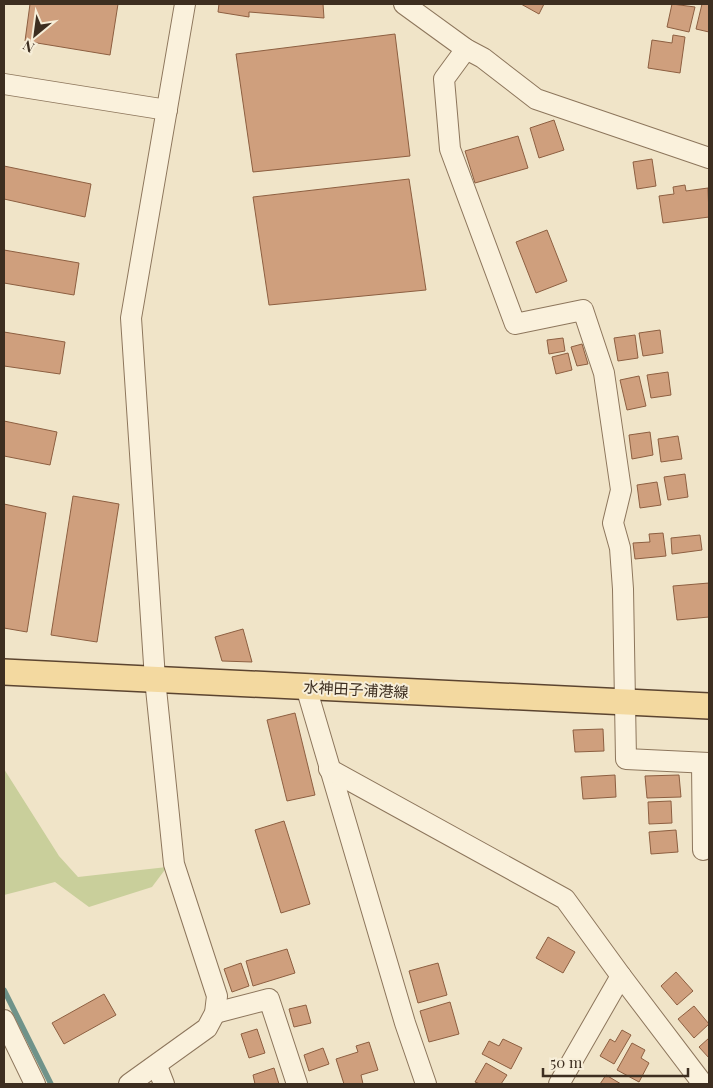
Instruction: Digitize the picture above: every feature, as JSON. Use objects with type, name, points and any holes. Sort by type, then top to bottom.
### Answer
[{"type":"main road","name":"水神田子浦港線","points":[[4,672],[709,706]]},
{"type":"street","points":[[129,1084],[157,1066],[207,1028],[215,1013],[217,996],[174,864],[155,679],[131,318],[185,4]]},
{"type":"street","points":[[404,4],[427,11],[466,49],[483,58],[536,99],[709,158]]},
{"type":"street","points":[[466,49],[444,79],[450,150],[515,324],[583,310],[604,373],[620,490],[612,523],[620,548],[622,581],[626,759],[706,763],[703,850]]},
{"type":"street","points":[[4,84],[167,110]]},
{"type":"street","points":[[306,687],[405,1023],[426,1084]]},
{"type":"street","points":[[330,769],[565,899],[703,1084]]},
{"type":"street","points":[[559,1084],[621,976]]},
{"type":"street","points":[[215,1013],[269,998],[298,1084]]},
{"type":"street","points":[[4,1020],[35,1084]]},
{"type":"street","points":[[157,1066],[164,1084]]},
{"type":"green space","points":[[4,769],[59,856],[78,877],[167,867],[152,887],[89,907],[55,882],[4,895]]},
{"type":"building","points":[[30,4],[118,4],[110,55],[25,41]]},
{"type":"building","points":[[219,4],[323,4],[324,18],[249,12],[249,17],[218,12]]},
{"type":"building","points":[[521,4],[544,4],[539,14]]},
{"type":"building","points":[[672,4],[695,7],[689,32],[667,27]]},
{"type":"building","points":[[702,4],[709,4],[709,32],[696,29]]},
{"type":"building","points":[[395,34],[410,156],[253,172],[236,54]]},
{"type":"building","points":[[673,35],[685,37],[680,73],[648,68],[652,40],[672,43]]},
{"type":"building","points":[[554,120],[564,150],[539,158],[530,128]]},
{"type":"building","points":[[518,136],[528,168],[475,183],[465,151]]},
{"type":"building","points":[[652,159],[656,186],[637,189],[633,162]]},
{"type":"building","points":[[4,166],[91,184],[85,217],[4,199]]},
{"type":"building","points":[[409,179],[426,290],[269,305],[253,197]]},
{"type":"building","points":[[685,185],[686,191],[708,188],[709,217],[663,223],[659,196],[674,194],[673,187]]},
{"type":"building","points":[[547,230],[567,281],[536,293],[516,242]]},
{"type":"building","points":[[4,250],[79,263],[74,295],[4,283]]},
{"type":"building","points":[[660,330],[663,353],[643,356],[639,333]]},
{"type":"building","points":[[4,332],[65,342],[60,374],[4,366]]},
{"type":"building","points":[[635,335],[638,358],[618,361],[614,338]]},
{"type":"building","points":[[563,338],[565,351],[549,354],[547,340]]},
{"type":"building","points":[[582,344],[588,364],[577,366],[571,347]]},
{"type":"building","points":[[568,353],[572,370],[556,374],[552,357]]},
{"type":"building","points":[[668,372],[671,395],[651,398],[647,375]]},
{"type":"building","points":[[639,376],[646,406],[627,410],[620,380]]},
{"type":"building","points":[[4,421],[57,432],[50,465],[4,456]]},
{"type":"building","points":[[650,432],[653,455],[632,459],[629,435]]},
{"type":"building","points":[[678,436],[682,459],[661,462],[658,439]]},
{"type":"building","points":[[685,474],[688,497],[668,500],[664,477]]},
{"type":"building","points":[[657,482],[661,505],[640,508],[637,485]]},
{"type":"building","points":[[73,496],[119,504],[97,642],[51,635]]},
{"type":"building","points":[[4,504],[46,513],[27,632],[4,628]]},
{"type":"building","points":[[663,533],[666,556],[635,559],[633,543],[650,542],[649,534]]},
{"type":"building","points":[[700,535],[702,550],[672,554],[671,538]]},
{"type":"building","points":[[709,583],[709,617],[677,620],[673,586]]},
{"type":"building","points":[[243,629],[252,662],[222,661],[215,637]]},
{"type":"building","points":[[295,713],[315,795],[287,801],[267,720]]},
{"type":"building","points":[[603,729],[604,751],[575,752],[573,730]]},
{"type":"building","points":[[615,775],[616,797],[583,799],[581,777]]},
{"type":"building","points":[[679,775],[681,797],[647,798],[645,776]]},
{"type":"building","points":[[671,801],[672,823],[649,824],[648,802]]},
{"type":"building","points":[[284,821],[310,904],[281,913],[255,830]]},
{"type":"building","points":[[676,830],[678,852],[651,854],[649,832]]},
{"type":"building","points":[[548,937],[575,952],[563,973],[536,958]]},
{"type":"building","points":[[287,949],[295,973],[253,986],[246,961]]},
{"type":"building","points":[[241,963],[249,986],[232,992],[224,969]]},
{"type":"building","points":[[438,963],[447,995],[418,1003],[409,971]]},
{"type":"building","points":[[676,972],[693,991],[677,1005],[661,986]]},
{"type":"building","points":[[104,994],[116,1015],[64,1044],[52,1023]]},
{"type":"building","points":[[450,1002],[459,1034],[429,1042],[420,1011]]},
{"type":"building","points":[[306,1005],[311,1023],[294,1027],[289,1009]]},
{"type":"building","points":[[694,1006],[709,1024],[694,1038],[678,1019]]},
{"type":"building","points":[[257,1029],[265,1053],[249,1058],[241,1034]]},
{"type":"building","points":[[622,1030],[631,1035],[614,1064],[600,1056],[610,1039],[615,1042]]},
{"type":"building","points":[[709,1038],[709,1058],[699,1047]]},
{"type":"building","points":[[503,1039],[522,1048],[511,1069],[482,1054],[489,1041],[499,1046]]},
{"type":"building","points":[[369,1042],[378,1070],[361,1075],[363,1084],[344,1084],[336,1059],[358,1052],[356,1046]]},
{"type":"building","points":[[632,1043],[645,1050],[641,1058],[649,1063],[639,1082],[617,1070]]},
{"type":"building","points":[[323,1048],[329,1064],[309,1071],[304,1055]]},
{"type":"building","points":[[486,1063],[507,1075],[501,1084],[480,1084],[475,1082]]},
{"type":"building","points":[[274,1068],[279,1084],[255,1084],[253,1075]]},
{"type":"building","points":[[606,1075],[621,1084],[600,1084]]},
{"type":"waterway","points":[[4,990],[51,1084]]}]
